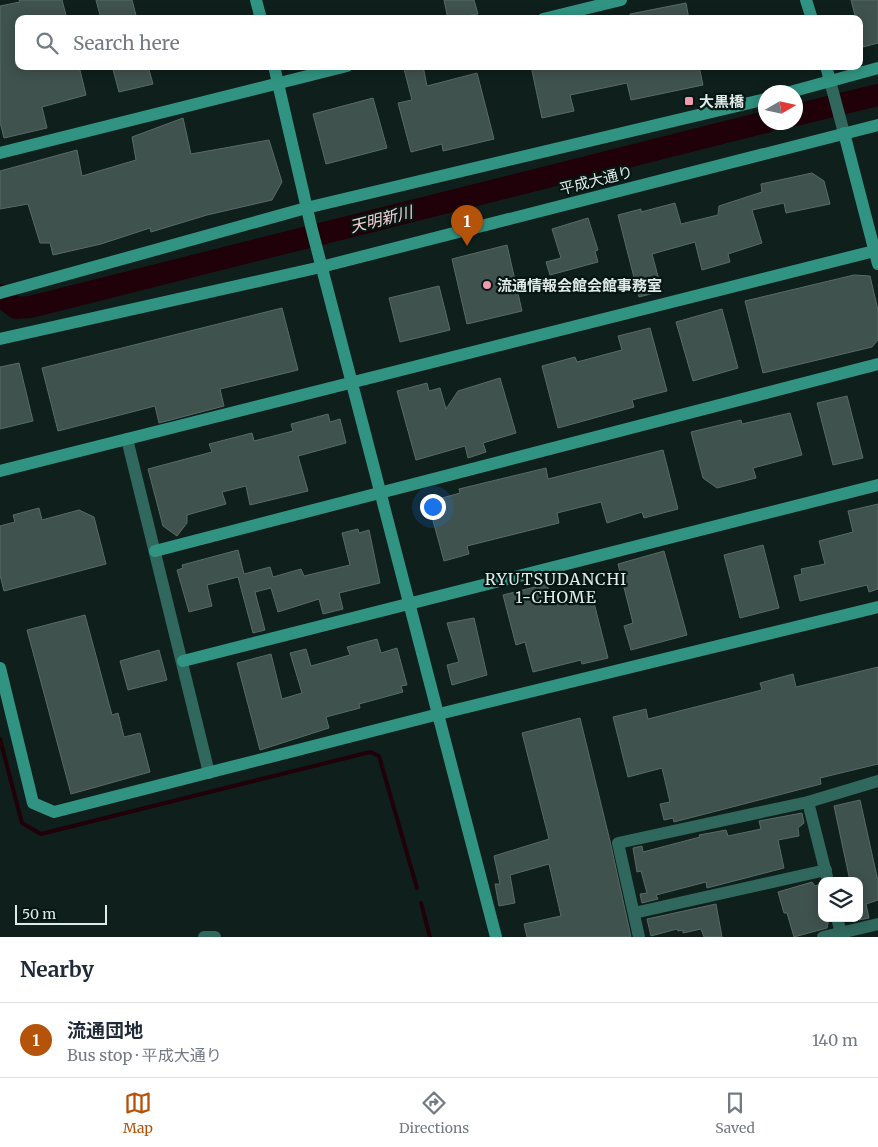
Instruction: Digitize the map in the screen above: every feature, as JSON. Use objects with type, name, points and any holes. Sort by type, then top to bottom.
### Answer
[{"type":"street","points":[[256,0],[260,15]]},
{"type":"street","points":[[559,15],[621,0]]},
{"type":"street","points":[[806,0],[811,15]]},
{"type":"street","points":[[803,88],[878,68]]},
{"type":"street","points":[[275,70],[310,226],[496,937]]},
{"type":"street","points":[[0,153],[331,70]]},
{"type":"street","points":[[827,70],[876,250],[878,264]]},
{"type":"street","points":[[0,293],[306,208],[758,100]]},
{"type":"street","name":"平成大通り","points":[[0,339],[320,262],[843,130],[878,125]]},
{"type":"street","points":[[0,471],[876,250]]},
{"type":"street","points":[[156,551],[878,364]]},
{"type":"street","points":[[127,439],[209,773]]},
{"type":"street","points":[[183,661],[878,485]]},
{"type":"street","points":[[0,668],[33,803],[54,812],[439,714],[878,607]]},
{"type":"street","points":[[639,937],[618,843],[808,802],[877,784]]},
{"type":"street","points":[[634,913],[827,875],[808,802]]},
{"type":"street","points":[[839,922],[841,933]]},
{"type":"street","points":[[823,937],[878,924]]},
{"type":"street","points":[[204,937],[214,937]]},
{"type":"building","points":[[19,0],[62,0],[66,15],[15,15],[15,70],[80,70],[86,95],[42,107],[47,128],[4,138],[0,122],[0,6],[20,2]]},
{"type":"building","points":[[96,0],[132,0],[136,15],[100,15]]},
{"type":"building","points":[[444,0],[474,0],[478,14],[472,15],[447,15]]},
{"type":"building","points":[[851,0],[878,0],[878,43],[863,47],[863,15],[855,15]]},
{"type":"building","points":[[686,3],[688,15],[630,15]]},
{"type":"building","points":[[113,70],[149,70],[153,84],[119,92]]},
{"type":"building","points":[[404,70],[424,70],[427,86],[477,73],[494,139],[443,151],[442,144],[411,152],[398,103],[412,100]]},
{"type":"building","points":[[532,70],[700,70],[703,85],[631,100],[627,83],[570,95],[574,111],[542,118]]},
{"type":"building","points":[[373,98],[387,148],[326,164],[313,114]]},
{"type":"building","points":[[183,118],[191,154],[269,140],[282,182],[272,200],[207,215],[151,232],[150,228],[101,244],[53,255],[50,243],[40,243],[28,204],[0,209],[0,171],[77,150],[82,176],[136,160],[132,137]]},
{"type":"building","points":[[812,173],[824,181],[830,204],[786,213],[784,203],[752,210],[762,243],[728,254],[730,262],[702,270],[695,242],[652,254],[662,291],[639,297],[618,215],[641,209],[641,212],[675,203],[681,224],[718,215],[719,206],[762,192],[761,184]]},
{"type":"building","points":[[588,218],[598,250],[595,251],[598,262],[550,275],[546,262],[561,258],[552,229]]},
{"type":"building","name":"流通情報会館会館事務室","points":[[507,245],[522,311],[467,324],[452,259]]},
{"type":"building","points":[[854,275],[870,276],[878,310],[878,340],[872,347],[763,373],[745,301]]},
{"type":"building","points":[[439,286],[450,330],[400,342],[389,298]]},
{"type":"building","points":[[282,308],[298,370],[220,389],[224,406],[159,423],[155,406],[58,431],[42,368]]},
{"type":"building","points":[[722,309],[738,368],[693,381],[676,322]]},
{"type":"building","points":[[650,328],[667,391],[632,400],[634,407],[558,428],[542,366],[575,357],[577,362],[622,350],[618,336]]},
{"type":"building","points":[[19,363],[33,421],[0,429],[0,367]]},
{"type":"building","points":[[500,378],[516,433],[483,443],[486,452],[468,458],[465,446],[416,460],[397,391],[427,383],[429,391],[440,388],[446,409],[458,391]]},
{"type":"building","points":[[847,396],[863,458],[833,465],[817,403]]},
{"type":"building","points":[[790,413],[802,455],[753,468],[756,478],[717,488],[703,478],[691,432],[741,420],[742,424]]},
{"type":"building","points":[[328,414],[330,422],[340,419],[346,443],[298,456],[308,491],[250,505],[246,486],[222,492],[226,504],[187,515],[187,523],[177,536],[163,526],[148,469],[212,452],[209,444],[252,433],[254,441],[293,431],[291,424]]},
{"type":"building","points":[[663,450],[678,509],[644,518],[642,512],[607,523],[601,502],[557,513],[559,523],[467,546],[469,554],[444,561],[428,502],[460,493],[459,489],[546,468],[548,479]]},
{"type":"building","points":[[878,504],[878,589],[869,592],[867,585],[800,601],[794,576],[802,574],[801,569],[825,564],[819,541],[853,532],[848,511]]},
{"type":"building","points":[[39,508],[42,520],[79,510],[94,517],[106,564],[4,591],[0,575],[0,526],[15,522],[13,515]]},
{"type":"building","points":[[358,529],[359,533],[369,530],[380,583],[339,593],[343,609],[323,614],[319,599],[278,612],[271,588],[255,592],[265,630],[253,633],[238,577],[207,585],[212,606],[189,612],[177,570],[183,568],[182,565],[238,550],[244,574],[270,567],[273,577],[301,569],[304,576],[350,565],[342,533]]},
{"type":"building","points":[[763,545],[779,608],[740,618],[724,555]]},
{"type":"building","points":[[664,551],[687,635],[631,650],[624,626],[633,623],[618,564]]},
{"type":"building","points":[[547,584],[552,604],[592,595],[608,658],[582,664],[581,660],[533,672],[525,642],[516,645],[503,595]]},
{"type":"building","points":[[85,615],[112,715],[118,713],[124,737],[140,733],[150,772],[71,794],[27,630]]},
{"type":"building","points":[[474,618],[487,675],[452,685],[447,665],[459,662],[447,623]]},
{"type":"building","points":[[377,639],[381,653],[397,648],[407,685],[401,686],[403,692],[359,704],[360,708],[326,717],[329,728],[260,750],[237,663],[271,654],[282,699],[302,693],[290,653],[306,649],[311,666],[350,655],[347,647]]},
{"type":"building","points":[[159,650],[167,680],[128,690],[120,661]]},
{"type":"building","points":[[878,667],[878,764],[820,778],[821,784],[674,822],[673,818],[664,820],[660,804],[670,802],[662,768],[628,777],[613,717],[646,709],[648,719],[762,690],[760,683],[793,674],[796,687]]},
{"type":"building","points":[[580,718],[631,937],[527,937],[524,924],[561,916],[549,864],[510,875],[515,903],[499,906],[495,884],[500,884],[494,856],[549,839],[522,733]]},
{"type":"building","points":[[860,800],[878,881],[878,900],[866,904],[869,918],[863,919],[863,877],[849,877],[834,806]]},
{"type":"building","points":[[802,813],[804,823],[798,828],[799,836],[778,840],[784,868],[707,888],[706,882],[656,895],[658,899],[642,903],[640,894],[647,893],[641,871],[637,872],[633,848],[642,846],[643,852],[700,837],[699,835],[726,830],[728,836],[761,829],[759,821]]},
{"type":"building","points":[[812,882],[815,886],[818,885],[818,922],[828,922],[827,928],[794,937],[778,892]]},
{"type":"building","points":[[716,904],[722,937],[704,937],[701,929],[683,933],[683,930],[678,931],[677,929],[651,936],[647,919]]},
{"type":"waterway","name":"天明新川","points":[[803,113],[878,95]]},
{"type":"waterway","name":"天明新川","points":[[0,295],[16,308],[30,307],[758,124]]},
{"type":"waterway","points":[[0,739],[22,823],[41,834],[370,752],[379,756],[417,888]]},
{"type":"waterway","points":[[421,903],[430,937]]},
{"type":"place","name":"大黒橋","points":[[689,101]]},
{"type":"place","name":"流通団地","points":[[467,246]]},
{"type":"place","name":"流通情報会館会館事務室","points":[[487,285]]},
{"type":"district","name":"RYUTSUDANCHI 1-CHOME","points":[[556,588]]}]
